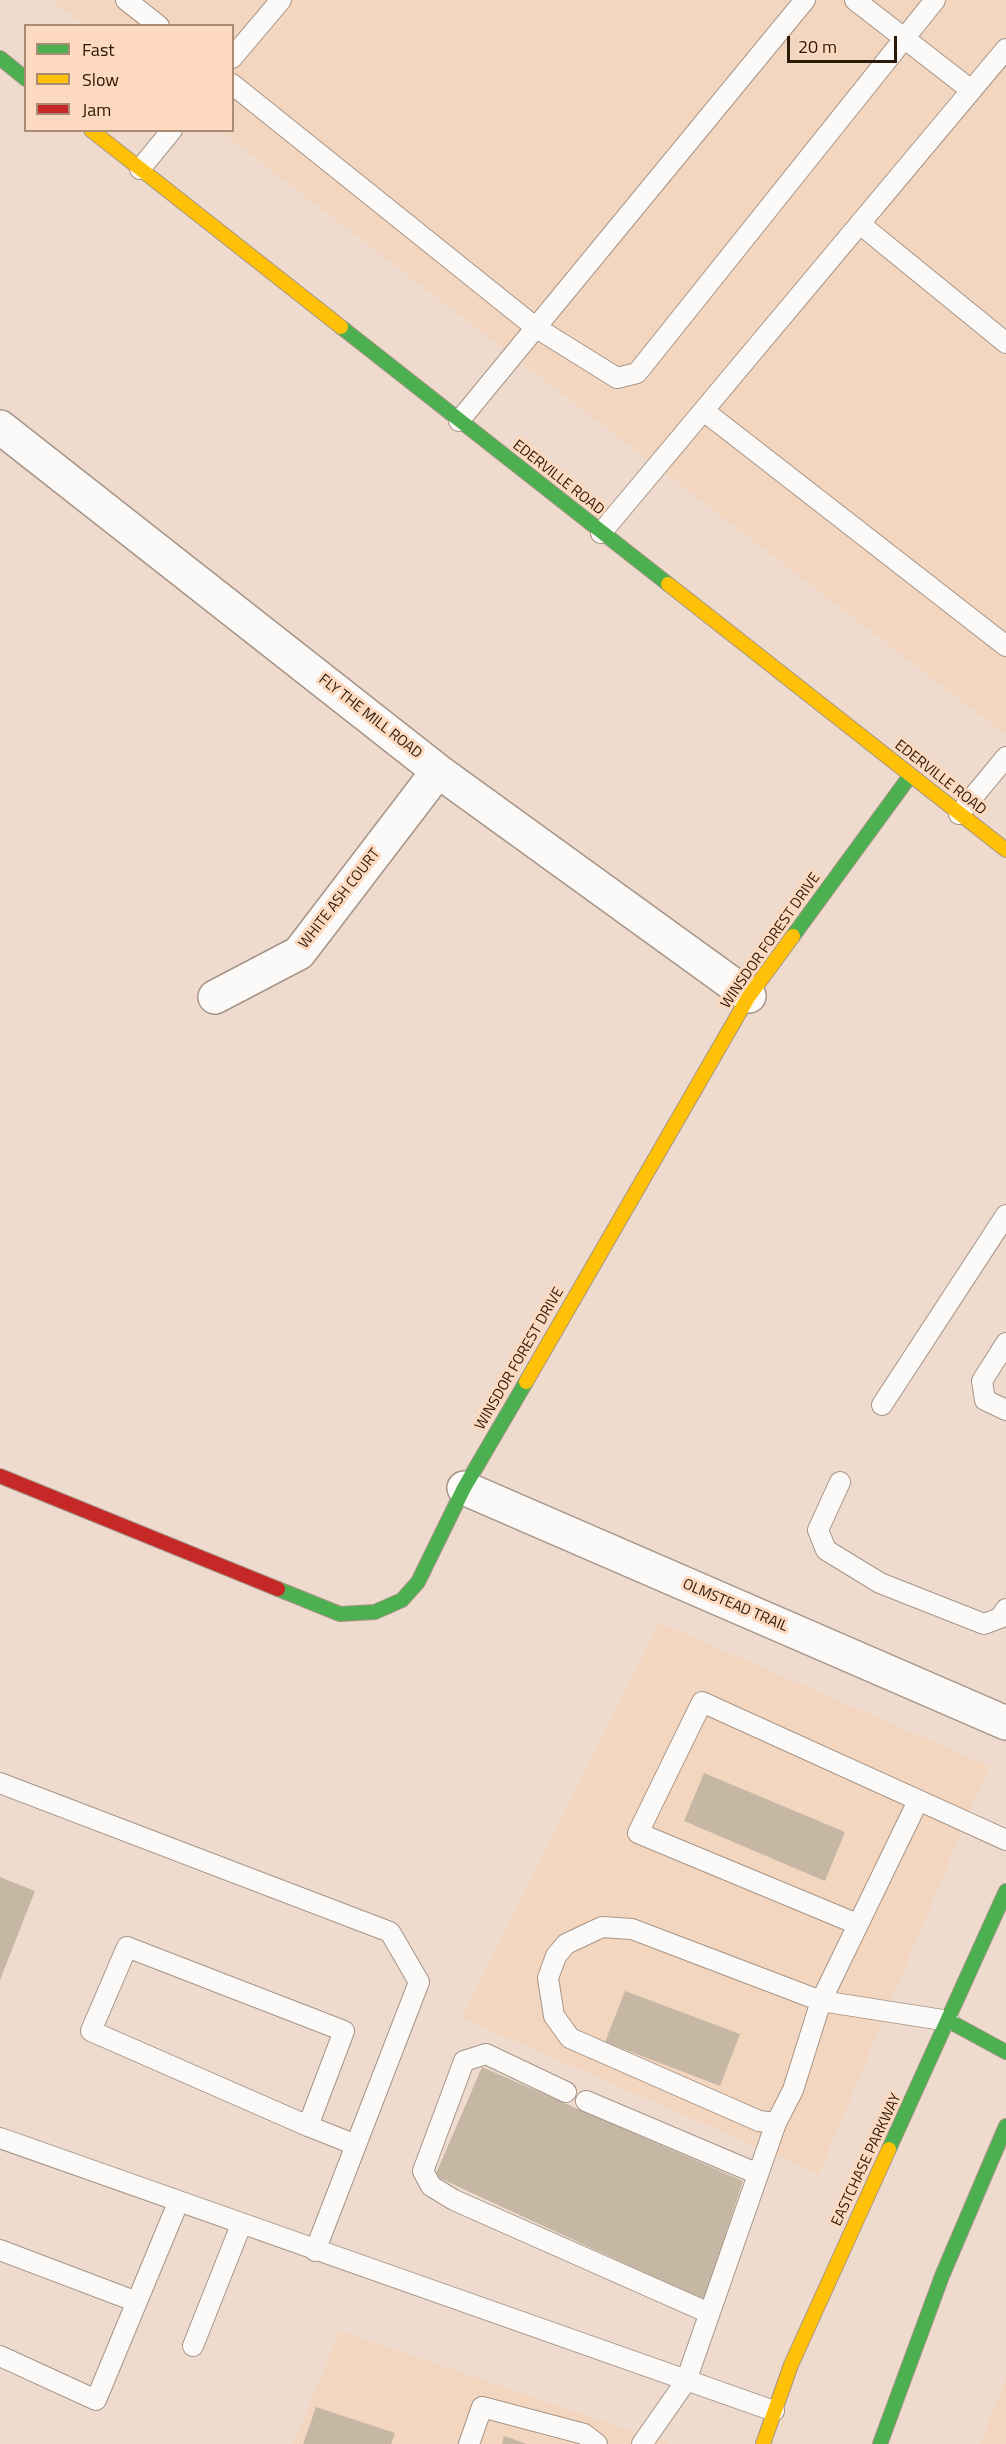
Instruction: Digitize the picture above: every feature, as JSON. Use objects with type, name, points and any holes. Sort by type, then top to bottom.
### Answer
[{"type":"street","points":[[0,58],[24,77]]},
{"type":"street","name":"EDERVILLE ROAD","points":[[94,132],[1006,850]]},
{"type":"street","name":"FLY THE MILL ROAD","points":[[0,426],[438,771],[749,996]]},
{"type":"street","name":"WHITE ASH COURT","points":[[215,997],[299,953],[438,771]]},
{"type":"street","name":"WINSDOR FOREST DRIVE","points":[[0,1476],[340,1614],[370,1613],[394,1607],[411,1593],[464,1488],[749,996],[910,776]]},
{"type":"street","name":"OLMSTEAD TRAIL","points":[[464,1488],[1006,1723]]},
{"type":"street","name":"EASTCHASE PARKWAY","points":[[763,2444],[791,2365],[1006,1891]]},
{"type":"street","points":[[949,2021],[1006,2052]]},
{"type":"street","points":[[880,2444],[942,2276],[1006,2126]]},
{"type":"lane","points":[[126,0],[156,24]]},
{"type":"lane","points":[[234,56],[281,0]]},
{"type":"lane","points":[[459,421],[805,0]]},
{"type":"lane","points":[[855,0],[971,90]]},
{"type":"lane","points":[[234,86],[536,327],[617,378],[637,373],[936,0]]},
{"type":"lane","points":[[601,533],[1006,49]]},
{"type":"lane","points":[[140,169],[170,132]]},
{"type":"lane","points":[[860,224],[1006,343]]},
{"type":"lane","points":[[704,411],[1006,646]]},
{"type":"lane","points":[[959,814],[1006,757]]},
{"type":"lane","points":[[882,1405],[1006,1215]]},
{"type":"lane","points":[[1006,1343],[982,1381],[985,1400],[1006,1410]]},
{"type":"lane","points":[[840,1482],[818,1530],[826,1550],[880,1583],[984,1624],[1000,1617],[1006,1609]]},
{"type":"lane","points":[[856,1924],[638,1833],[702,1702],[1006,1840]]},
{"type":"lane","points":[[0,1783],[390,1932],[420,1982],[315,2251]]},
{"type":"lane","points":[[642,2444],[686,2381],[776,2123],[793,2090],[821,2001],[856,1924],[918,1801]]},
{"type":"lane","points":[[776,2123],[759,2121],[570,2038],[554,2016],[548,1978],[556,1956],[566,1944],[602,1927],[632,1929],[821,2001],[949,2021]]},
{"type":"lane","points":[[308,2126],[345,2031],[127,1947],[91,2031],[308,2126],[356,2145]]},
{"type":"lane","points":[[566,2092],[486,2054],[464,2061],[423,2171],[431,2186],[454,2200],[709,2313]]},
{"type":"lane","points":[[586,2101],[758,2174]]},
{"type":"lane","points":[[0,2138],[178,2203],[774,2412]]},
{"type":"lane","points":[[0,2356],[96,2400],[178,2203]]},
{"type":"lane","points":[[193,2346],[241,2225]]},
{"type":"lane","points":[[0,2250],[137,2302]]},
{"type":"lane","points":[[469,2444],[482,2407],[584,2434],[597,2444]]},
{"type":"shaded area","points":[[51,0],[1006,0],[1006,735],[221,132],[234,132],[234,24],[83,24]]},
{"type":"shaded area","points":[[660,1623],[989,1766],[819,2174],[462,2018]]},
{"type":"shaded area","points":[[340,2331],[670,2444],[293,2444]]},
{"type":"shaded area","points":[[1006,2378],[1006,2444],[980,2444]]},
{"type":"building","points":[[704,1773],[845,1832],[825,1881],[684,1821]]},
{"type":"building","points":[[0,1877],[35,1891],[0,1980]]},
{"type":"building","points":[[625,1991],[740,2034],[720,2086],[605,2042]]},
{"type":"building","points":[[482,2067],[743,2181],[704,2300],[435,2176]]},
{"type":"building","points":[[316,2407],[395,2433],[391,2444],[303,2444]]},
{"type":"building","points":[[504,2436],[527,2444],[502,2444]]},
{"type":"traffic: fast","points":[[0,58],[24,77]]},
{"type":"traffic: fast","points":[[341,327],[668,584]]},
{"type":"traffic: fast","points":[[793,936],[910,776]]},
{"type":"traffic: fast","points":[[278,1589],[340,1614],[375,1612],[402,1600],[418,1582],[464,1488],[526,1382]]},
{"type":"traffic: fast","points":[[889,2149],[1006,1891]]},
{"type":"traffic: fast","points":[[949,2021],[1006,2052]]},
{"type":"traffic: fast","points":[[880,2444],[942,2276],[1006,2126]]},
{"type":"traffic: slow","points":[[94,132],[341,327]]},
{"type":"traffic: slow","points":[[668,584],[1006,850]]},
{"type":"traffic: slow","points":[[526,1382],[749,996],[793,936]]},
{"type":"traffic: slow","points":[[763,2444],[791,2365],[889,2149]]},
{"type":"traffic: jam","points":[[0,1476],[278,1589]]}]
